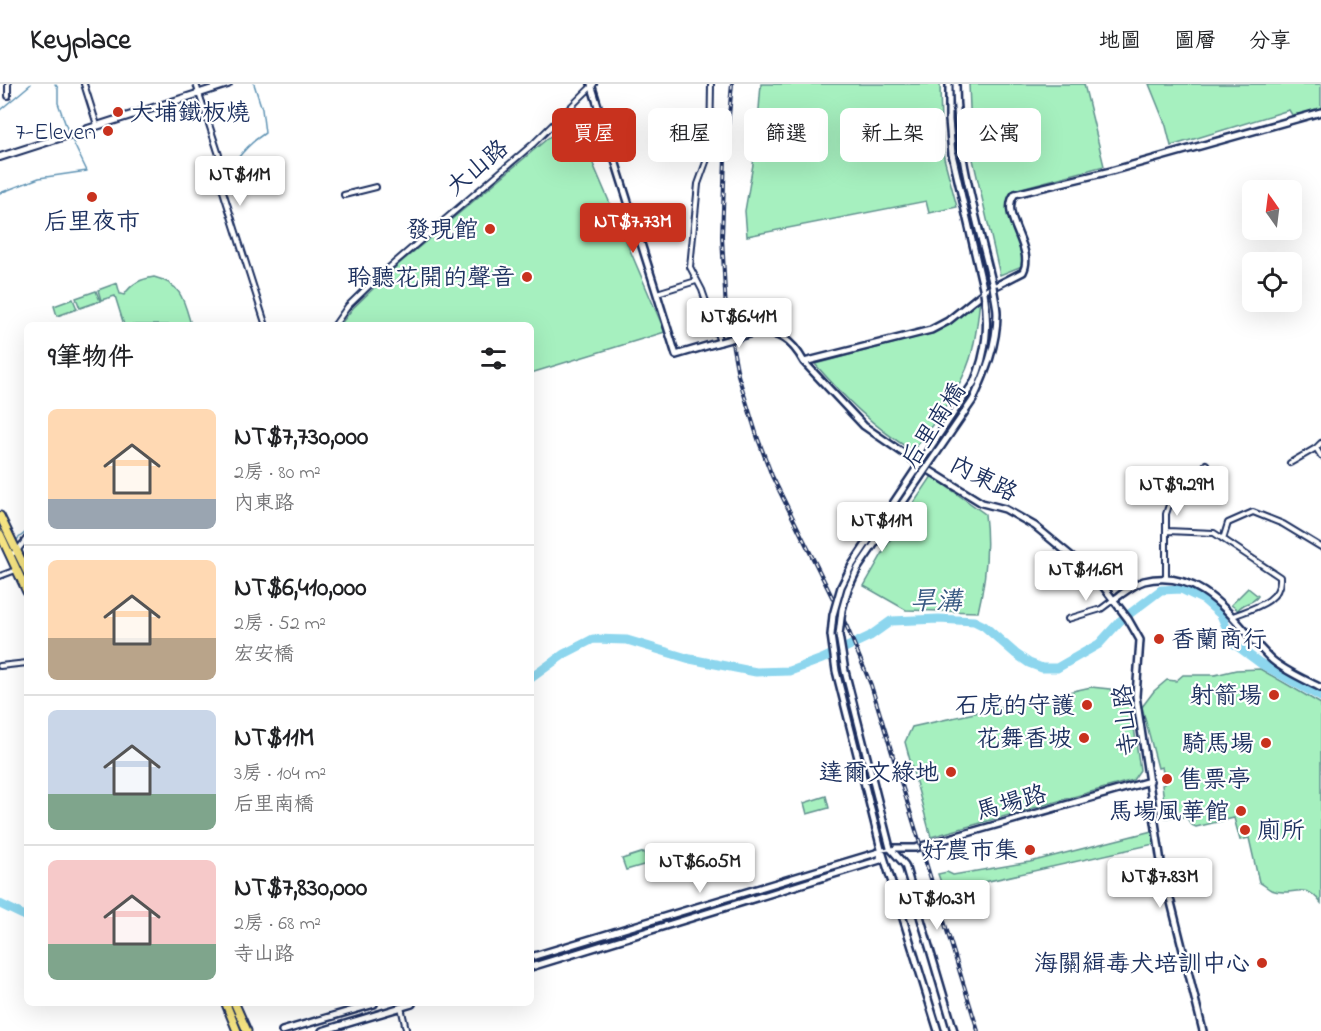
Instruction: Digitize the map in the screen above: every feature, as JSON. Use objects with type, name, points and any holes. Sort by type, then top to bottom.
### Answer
[{"type":"main road","points":[[0,157],[228,84]]},
{"type":"main road","points":[[0,516],[14,553],[16,569],[24,586]]},
{"type":"main road","points":[[0,534],[24,566]]},
{"type":"main road","points":[[226,1006],[237,1031]]},
{"type":"main road","points":[[236,1006],[248,1031]]},
{"type":"street","points":[[8,84],[8,96]]},
{"type":"street","points":[[84,84],[97,125]]},
{"type":"street","points":[[196,84],[219,155],[222,188],[265,322]]},
{"type":"street","points":[[592,84],[676,355],[720,342],[702,290],[690,267],[698,184],[710,151],[711,84]]},
{"type":"street","name":"大山路","points":[[337,322],[348,306],[378,277],[533,144],[592,84]]},
{"type":"street","name":"后里南橋","points":[[938,1031],[881,849],[836,671],[831,635],[833,615],[841,586],[852,565],[974,382],[982,364],[987,336],[984,292],[952,154],[949,84]]},
{"type":"street","name":"后里南橋","points":[[890,848],[845,670],[839,635],[842,610],[848,589],[858,568],[946,441],[977,391],[986,373],[994,340],[997,314],[993,286],[961,152],[956,117],[956,84]]},
{"type":"street","points":[[804,362],[931,330],[948,321],[993,286],[1018,275],[1025,267],[1025,254],[1011,211],[1011,199],[1015,194],[1111,171],[1321,112]]},
{"type":"street","points":[[344,195],[376,187]]},
{"type":"street","points":[[657,293],[696,281]]},
{"type":"street","name":"內東路","points":[[720,342],[766,331],[789,342],[804,362],[864,426],[982,503],[1005,509],[1035,526],[1087,569],[1121,610]]},
{"type":"street","points":[[1290,463],[1321,443]]},
{"type":"street","points":[[1316,447],[1321,456]]},
{"type":"street","points":[[1166,579],[1166,514],[1170,505],[1191,491],[1206,464]]},
{"type":"street","points":[[1223,539],[1228,523],[1253,512],[1283,524],[1321,547]]},
{"type":"street","points":[[1167,531],[1214,533],[1280,577],[1281,585],[1268,602],[1233,616]]},
{"type":"street","points":[[14,553],[24,541]]},
{"type":"street","points":[[0,576],[16,569],[24,569]]},
{"type":"street","points":[[1068,619],[1101,609],[1143,582],[1166,579],[1186,583],[1217,601],[1271,660],[1321,688]]},
{"type":"street","name":"寺山路","points":[[1121,610],[1140,640],[1136,696],[1161,862],[1203,1031]]},
{"type":"street","points":[[0,666],[24,663]]},
{"type":"street","name":"馬場路","points":[[534,956],[876,853],[881,849],[915,848],[1150,781]]},
{"type":"street","points":[[890,848],[906,865],[954,1031]]},
{"type":"street","points":[[534,966],[880,860],[881,849]]},
{"type":"street","points":[[282,1031],[367,1006]]},
{"type":"street","points":[[322,1031],[404,1006]]},
{"type":"street","points":[[400,1007],[406,1029]]},
{"type":"green space","points":[[761,84],[940,84],[941,108],[840,108],[840,162],[945,162],[957,207],[929,213],[926,201],[747,236],[745,211],[753,162],[828,162],[828,108],[759,108]]},
{"type":"green space","points":[[969,84],[1084,84],[1104,166],[1014,190],[1009,198],[1023,257],[1022,266],[1000,275],[974,162],[1041,162],[1041,108],[970,108]]},
{"type":"green space","points":[[1149,84],[1321,84],[1321,110],[1292,115],[1289,110],[1171,146],[1166,126]]},
{"type":"green space","points":[[552,135],[552,162],[592,162],[665,332],[534,372],[534,322],[342,322],[353,308],[399,264]]},
{"type":"green space","points":[[154,277],[171,284],[184,301],[190,322],[123,322],[115,296],[101,300],[98,290],[117,283],[120,294],[124,295],[130,287]]},
{"type":"green space","points":[[96,291],[100,301],[80,308],[76,298]]},
{"type":"green space","points":[[73,299],[77,309],[57,316],[54,306]]},
{"type":"green space","points":[[980,299],[974,344],[965,372],[945,407],[913,451],[861,412],[815,364],[933,333]]},
{"type":"green space","points":[[932,476],[985,514],[986,563],[978,612],[906,610],[864,586],[897,528]]},
{"type":"green space","points":[[1248,588],[1258,596],[1238,610],[1231,605]]},
{"type":"green space","points":[[1260,669],[1321,704],[1321,903],[1309,892],[1278,892],[1259,882],[1249,838],[1240,840],[1234,818],[1196,827],[1184,817],[1166,818],[1162,767],[1158,768],[1142,707],[1154,691],[1167,680],[1176,681],[1183,675],[1215,675],[1236,670]]},
{"type":"green space","points":[[1091,687],[1110,689],[1130,699],[1140,770],[1133,780],[931,837],[905,742],[912,727]]},
{"type":"green space","points":[[826,796],[829,808],[807,814],[804,803]]},
{"type":"green space","points":[[1152,831],[1154,844],[944,891],[938,874],[947,872],[953,875],[1030,862]]},
{"type":"green space","points":[[644,852],[647,864],[626,870],[622,859]]},
{"type":"waterway","points":[[0,110],[31,84]]},
{"type":"waterway","points":[[55,84],[58,88],[58,103],[69,134]]},
{"type":"waterway","points":[[226,179],[242,153],[265,133],[262,109],[254,84]]},
{"type":"waterway","points":[[0,193],[39,178],[87,171],[71,138]]},
{"type":"waterway","points":[[14,542],[24,534]]},
{"type":"waterway","name":"旱溝","points":[[534,676],[564,654],[593,639],[627,640],[690,659],[756,672],[790,671],[822,659],[870,636],[891,621],[939,619],[974,621],[984,626],[1029,663],[1042,668],[1057,668],[1099,644],[1120,621],[1161,590],[1181,589],[1204,600],[1221,615],[1233,643],[1260,663],[1321,697]]},
{"type":"waterway","name":"旱溝","points":[[0,904],[24,916]]},
{"type":"railway","points":[[732,84],[725,158],[722,236],[726,311],[738,375],[772,476],[847,627],[871,685],[978,1031]]},
{"type":"place","name":"大埔鐵板燒","points":[[118,112]]},
{"type":"place","name":"7-Eleven","points":[[108,131]]},
{"type":"place","name":"后里夜市","points":[[92,197]]},
{"type":"place","name":"發現館","points":[[490,229]]},
{"type":"place","name":"聆聽花開的聲音","points":[[527,277]]},
{"type":"place","name":"香蘭商行","points":[[1159,639]]},
{"type":"place","name":"射箭場","points":[[1274,695]]},
{"type":"place","name":"石虎的守護","points":[[1087,705]]},
{"type":"place","name":"花舞香坡","points":[[1084,738]]},
{"type":"place","name":"騎馬場","points":[[1266,743]]},
{"type":"place","name":"達爾文綠地","points":[[951,772]]},
{"type":"place","name":"售票亭","points":[[1167,779]]},
{"type":"place","name":"馬場風華館","points":[[1241,811]]},
{"type":"place","name":"廁所","points":[[1245,830]]},
{"type":"place","name":"好農市集","points":[[1030,850]]},
{"type":"place","name":"海關緝毒犬培訓中心","points":[[1262,963]]}]
